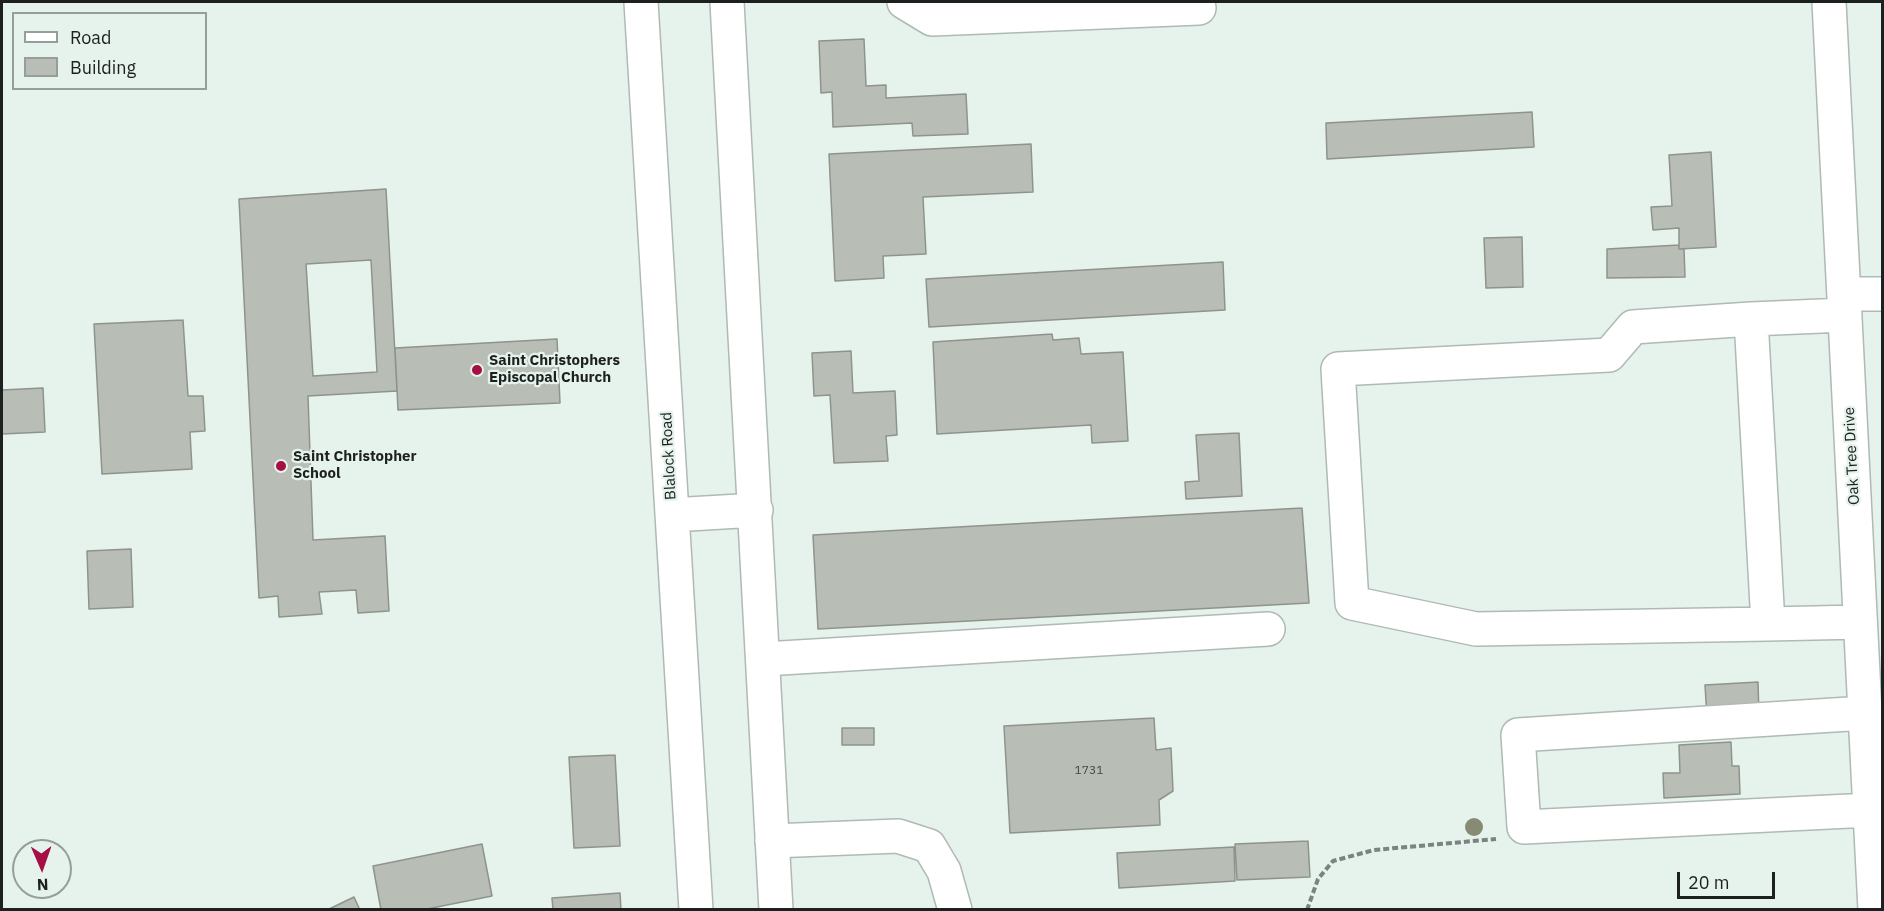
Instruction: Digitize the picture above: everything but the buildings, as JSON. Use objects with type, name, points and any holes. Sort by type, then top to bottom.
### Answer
[{"type":"main road","name":"Blalock Road","points":[[641,2],[696,909]]},
{"type":"main road","points":[[727,2],[776,909]]},
{"type":"main road","points":[[904,2],[932,19],[1199,8]]},
{"type":"main road","name":"Oak Tree Drive","points":[[1829,2],[1875,909]]},
{"type":"main road","points":[[1860,622],[1476,629],[1352,603],[1338,369],[1609,355],[1633,327],[1751,319],[1844,305],[1882,294]]},
{"type":"main road","points":[[1751,319],[1768,624]]},
{"type":"main road","points":[[672,515],[756,510]]},
{"type":"main road","points":[[764,659],[1268,629]]},
{"type":"main road","points":[[1865,713],[1518,735],[1524,827],[1869,810]]},
{"type":"main road","points":[[772,841],[898,836],[929,846],[944,871],[956,909]]},
{"type":"path","points":[[1307,909],[1318,879],[1333,861],[1374,850],[1502,838],[1524,827]]},
{"type":"place","name":"Saint Christophers Episcopal Church","points":[[477,370]]},
{"type":"place","name":"Saint Christopher School","points":[[281,466]]}]
